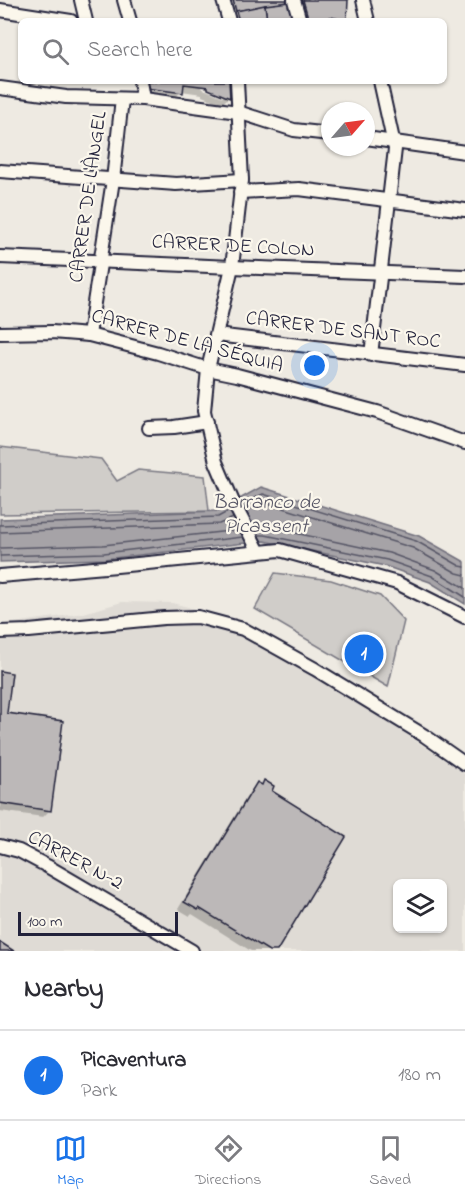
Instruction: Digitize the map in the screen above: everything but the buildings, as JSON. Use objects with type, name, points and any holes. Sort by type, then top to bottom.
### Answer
[{"type":"street","points":[[81,0],[85,18]]},
{"type":"street","points":[[124,0],[129,18]]},
{"type":"street","points":[[223,0],[228,18]]},
{"type":"street","points":[[294,0],[299,18]]},
{"type":"street","points":[[363,0],[367,18]]},
{"type":"street","points":[[0,10],[52,18]]},
{"type":"street","points":[[140,84],[143,99]]},
{"type":"street","points":[[237,84],[241,186],[232,267],[208,369],[204,411],[216,462],[233,502],[259,552]]},
{"type":"street","points":[[371,355],[394,149],[381,84]]},
{"type":"street","points":[[0,88],[66,97],[143,99],[238,112],[294,130],[321,133]]},
{"type":"street","name":"CARRER DE L'ÀNGEL","points":[[89,335],[113,180],[122,99]]},
{"type":"street","points":[[375,139],[465,152]]},
{"type":"street","points":[[0,171],[177,184],[299,189],[465,210]]},
{"type":"street","name":"CARRER DE COLON","points":[[0,256],[465,276]]},
{"type":"street","name":"CARRER DE LA SÉQUIA","points":[[0,333],[52,332],[89,335],[208,369],[368,410],[465,443]]},
{"type":"street","name":"CARRER DE SANT ROC","points":[[216,335],[465,365]]},
{"type":"street","points":[[148,428],[207,422]]},
{"type":"street","points":[[0,576],[280,550],[398,583],[465,617]]},
{"type":"street","points":[[0,624],[6,632],[198,617],[243,629],[315,669],[425,736],[465,764]]},
{"type":"street","name":"CARRER N-2","points":[[0,846],[19,851],[47,866],[192,951]]},
{"type":"shaded area","points":[[0,447],[101,459],[117,481],[138,470],[205,476],[209,511],[0,514]]},
{"type":"shaded area","points":[[275,573],[331,580],[380,596],[404,621],[388,687],[255,609]]},
{"type":"shaded area","points":[[122,602],[172,603],[223,616],[291,654],[465,774],[465,951],[0,951],[0,625],[84,613]]},
{"type":"water","name":"Barranco de Picassent","points":[[261,487],[419,536],[465,562],[465,604],[430,582],[385,566],[264,541],[104,559],[0,562],[0,519],[218,511]]},
{"type":"place","name":"Picaventura","points":[[364,654]]}]
